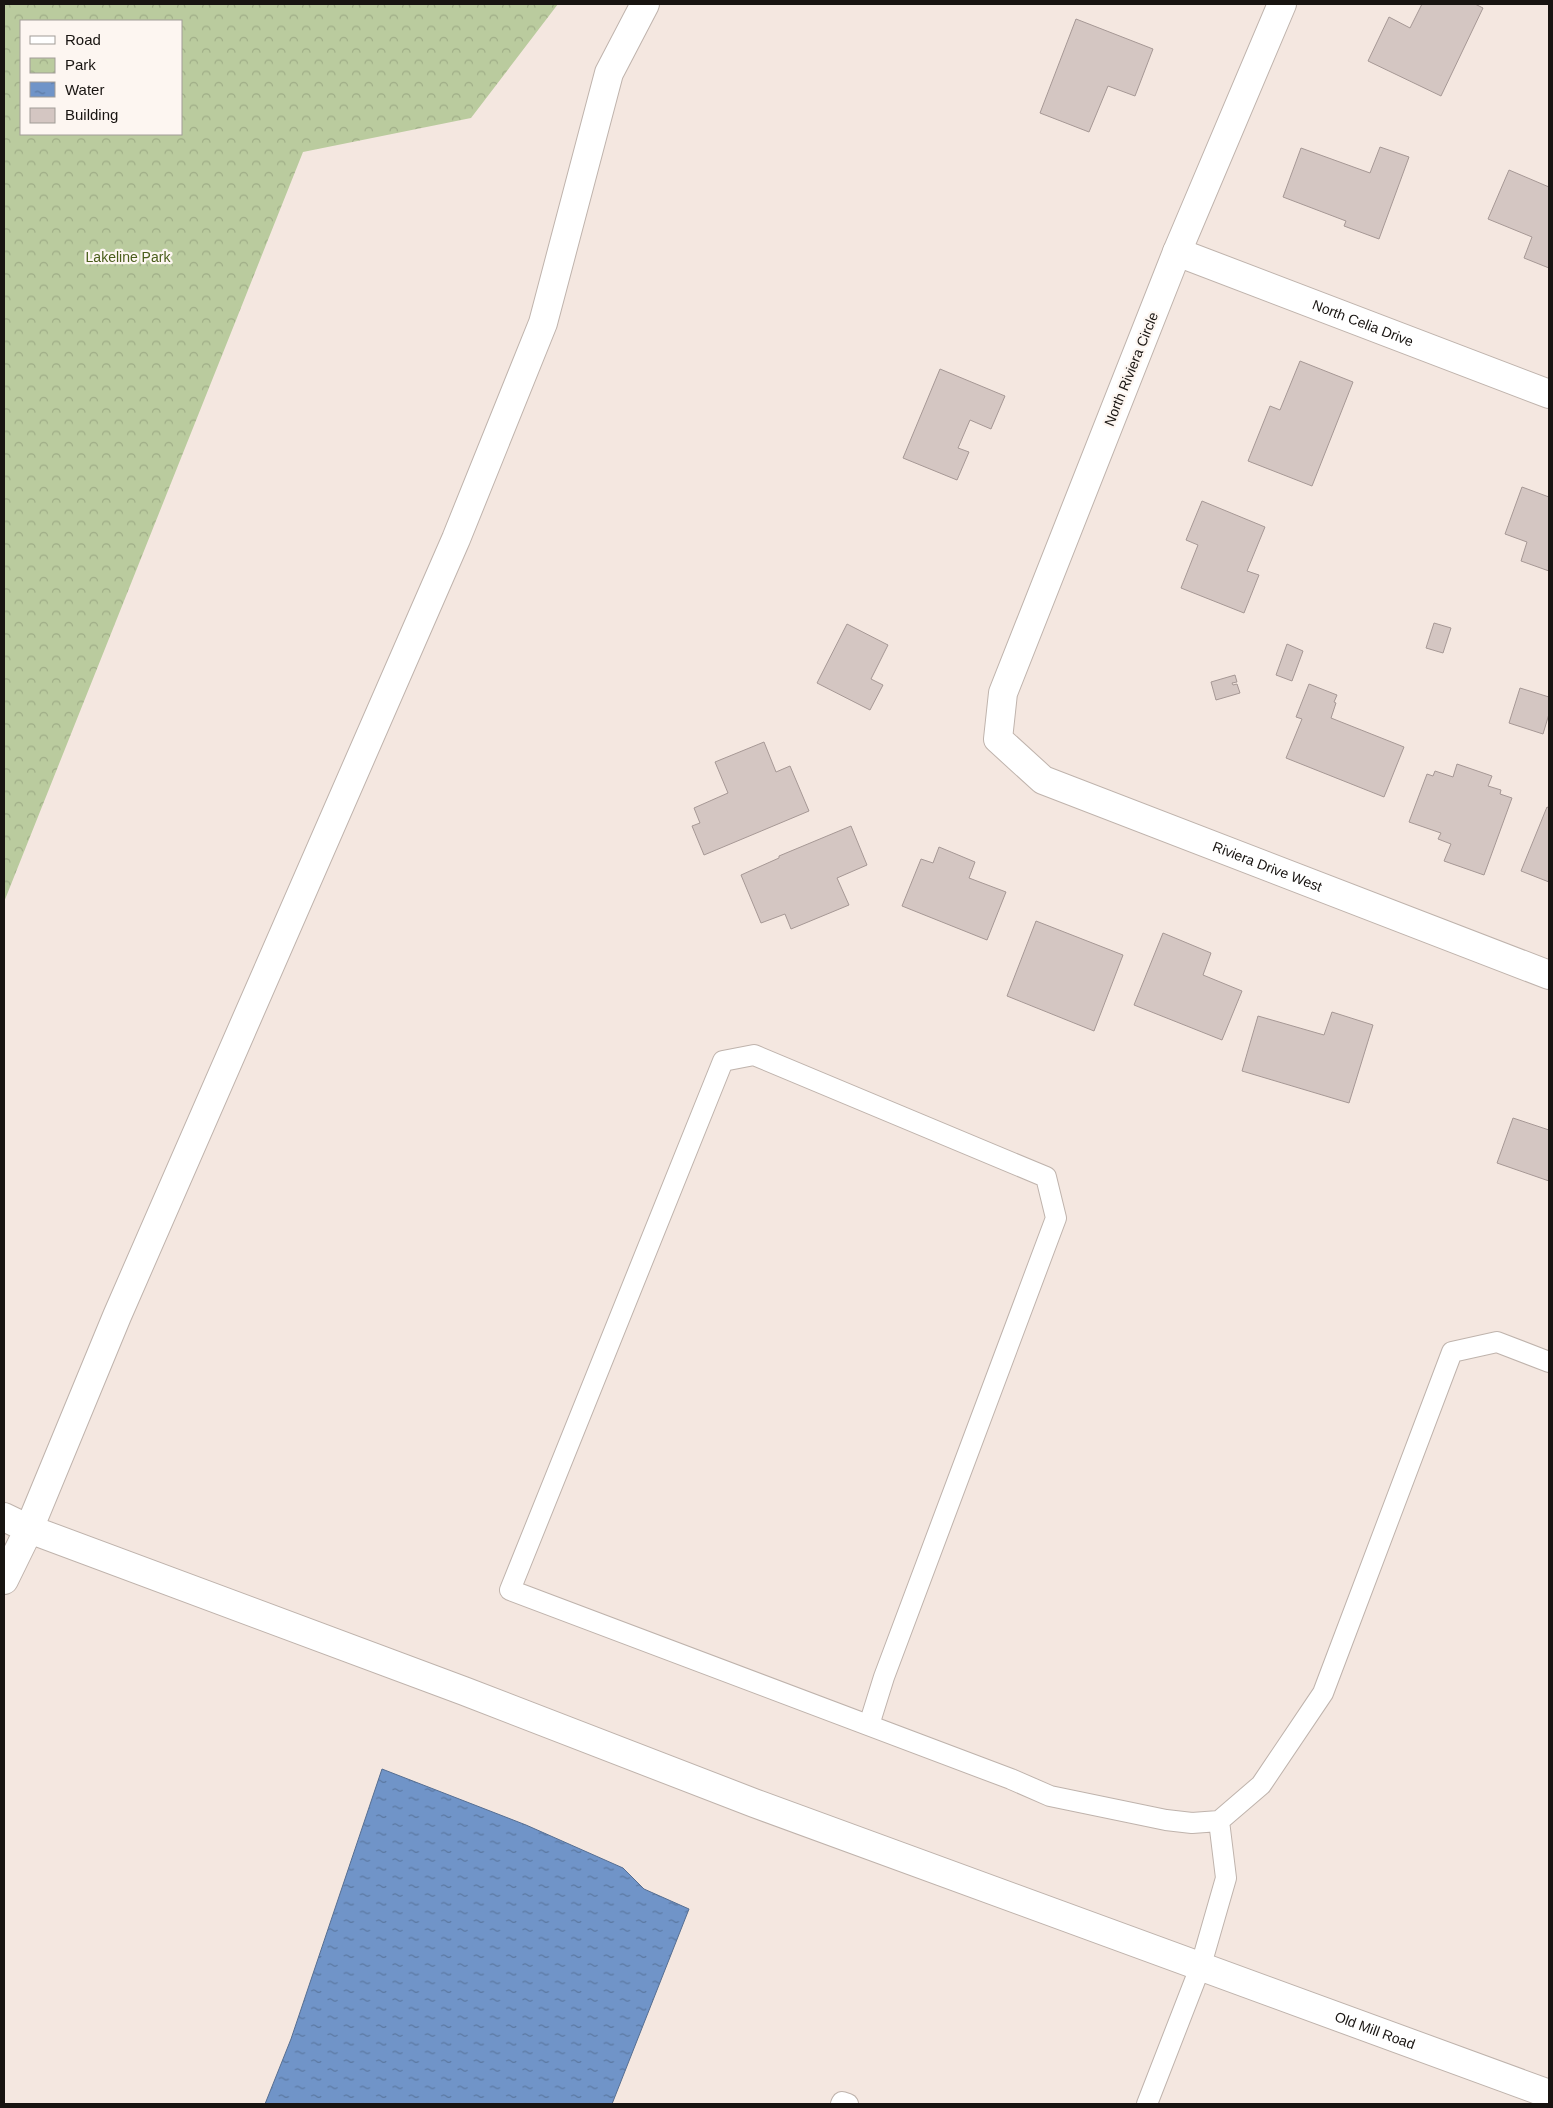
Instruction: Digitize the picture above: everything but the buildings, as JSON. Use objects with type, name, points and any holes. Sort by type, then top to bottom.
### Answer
[{"type":"street","points":[[4,1580],[29,1529],[121,1307],[456,539],[543,323],[609,73],[645,4]]},
{"type":"street","name":"North Riviera Circle","points":[[998,739],[1003,693],[1177,252],[1282,4]]},
{"type":"street","name":"North Celia Drive","points":[[1177,252],[1549,394]]},
{"type":"street","name":"Riviera Drive West","points":[[998,739],[1043,780],[1549,975]]},
{"type":"street","name":"Old Mill Road","points":[[4,1517],[29,1529],[473,1695],[754,1803],[1201,1965],[1549,2094]]},
{"type":"lane","points":[[869,1725],[884,1677],[1056,1218],[1046,1177],[754,1055],[723,1061],[510,1590],[1011,1779],[1050,1796],[1166,1820],[1192,1823],[1220,1821],[1261,1785],[1323,1693],[1452,1352],[1497,1342],[1549,1362]]},
{"type":"lane","points":[[1147,2104],[1201,1965],[1226,1878],[1220,1821]]},
{"type":"lane","points":[[841,2104],[842,2102],[848,2104]]},
{"type":"green space","name":"Lakeline Park","points":[[4,4],[558,4],[471,118],[303,152],[4,902]]},
{"type":"water","points":[[382,1769],[526,1825],[623,1868],[644,1889],[689,1909],[612,2104],[265,2104],[291,2039]]}]
